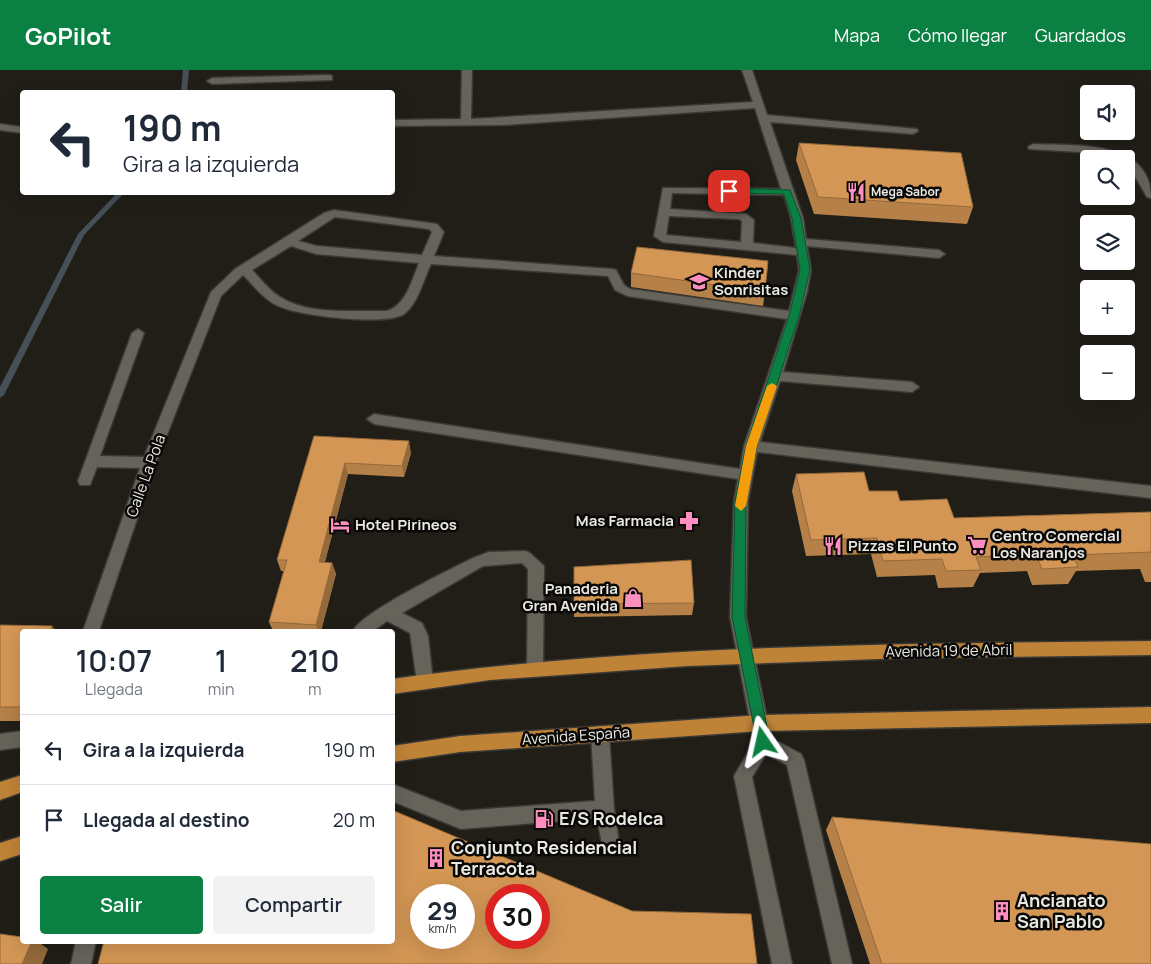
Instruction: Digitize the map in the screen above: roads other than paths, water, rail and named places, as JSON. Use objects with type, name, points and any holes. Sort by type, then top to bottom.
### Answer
[{"type":"main road","name":"Avenida 19 de Abril","points":[[746,658],[906,651],[1151,648]]},
{"type":"main road","points":[[395,687],[535,669],[688,659],[746,658]]},
{"type":"main road","points":[[760,723],[1151,715]]},
{"type":"main road","name":"Avenida España","points":[[395,754],[460,744],[760,723]]},
{"type":"main road","points":[[0,791],[20,785]]},
{"type":"main road","points":[[0,852],[20,846]]},
{"type":"street","points":[[466,123],[467,70]]},
{"type":"street","points":[[747,70],[797,218],[805,270],[794,316],[776,376],[751,446],[741,501],[738,617],[763,742],[743,776],[782,964]]},
{"type":"street","points":[[212,82],[329,74],[326,90]]},
{"type":"street","points":[[395,123],[466,123],[760,111],[912,131]]},
{"type":"street","points":[[0,127],[20,130]]},
{"type":"street","points":[[1033,147],[1098,150]]},
{"type":"street","points":[[1135,168],[1151,195]]},
{"type":"street","points":[[787,192],[667,190],[660,236],[663,238],[747,246],[940,254]]},
{"type":"street","points":[[663,212],[742,216],[748,220],[747,246]]},
{"type":"street","name":"Calle La Pola","points":[[92,629],[150,463],[206,322],[214,295],[224,282],[289,242],[320,218],[334,213],[433,226],[438,232],[427,258]]},
{"type":"street","points":[[289,242],[316,250],[351,254],[427,258],[612,273],[619,287],[627,292],[794,316]]},
{"type":"street","points":[[245,270],[273,298],[308,311],[388,315],[400,311],[409,300],[427,258]]},
{"type":"street","points":[[85,481],[138,333]]},
{"type":"street","points":[[776,376],[912,387]]},
{"type":"street","points":[[374,419],[746,475]]},
{"type":"street","points":[[751,446],[1151,492]]},
{"type":"street","points":[[91,461],[150,463]]},
{"type":"street","points":[[364,629],[387,613],[478,562],[489,558],[525,557],[536,566],[535,669]]},
{"type":"street","points":[[387,613],[416,628],[420,636],[425,682]]},
{"type":"street","points":[[600,734],[605,809],[610,842]]},
{"type":"street","points":[[0,742],[20,739]]},
{"type":"street","points":[[763,742],[796,760],[842,964]]},
{"type":"street","points":[[395,793],[460,820],[605,809]]},
{"type":"street","points":[[81,964],[85,944]]},
{"type":"waterway","points":[[184,90],[186,70]]},
{"type":"waterway","points":[[0,395],[81,234],[119,195]]},
{"type":"place","name":"Mega Sabor","points":[[856,192]]},
{"type":"place","name":"Kinder Sonrisitas","points":[[699,282]]},
{"type":"place","name":"Mas Farmacia","points":[[689,521]]},
{"type":"place","name":"Hotel Pirineos","points":[[340,525]]},
{"type":"place","name":"Centro Comercial Los Naranjos","points":[[977,545]]},
{"type":"place","name":"Pizzas El Punto","points":[[833,546]]},
{"type":"place","name":"Panaderia Gran Avenida","points":[[633,598]]},
{"type":"place","name":"E/S Rodelca","points":[[544,819]]},
{"type":"place","name":"Conjunto Residencial Terracota","points":[[436,858]]},
{"type":"place","name":"Ancianato San Pablo","points":[[1002,911]]}]
